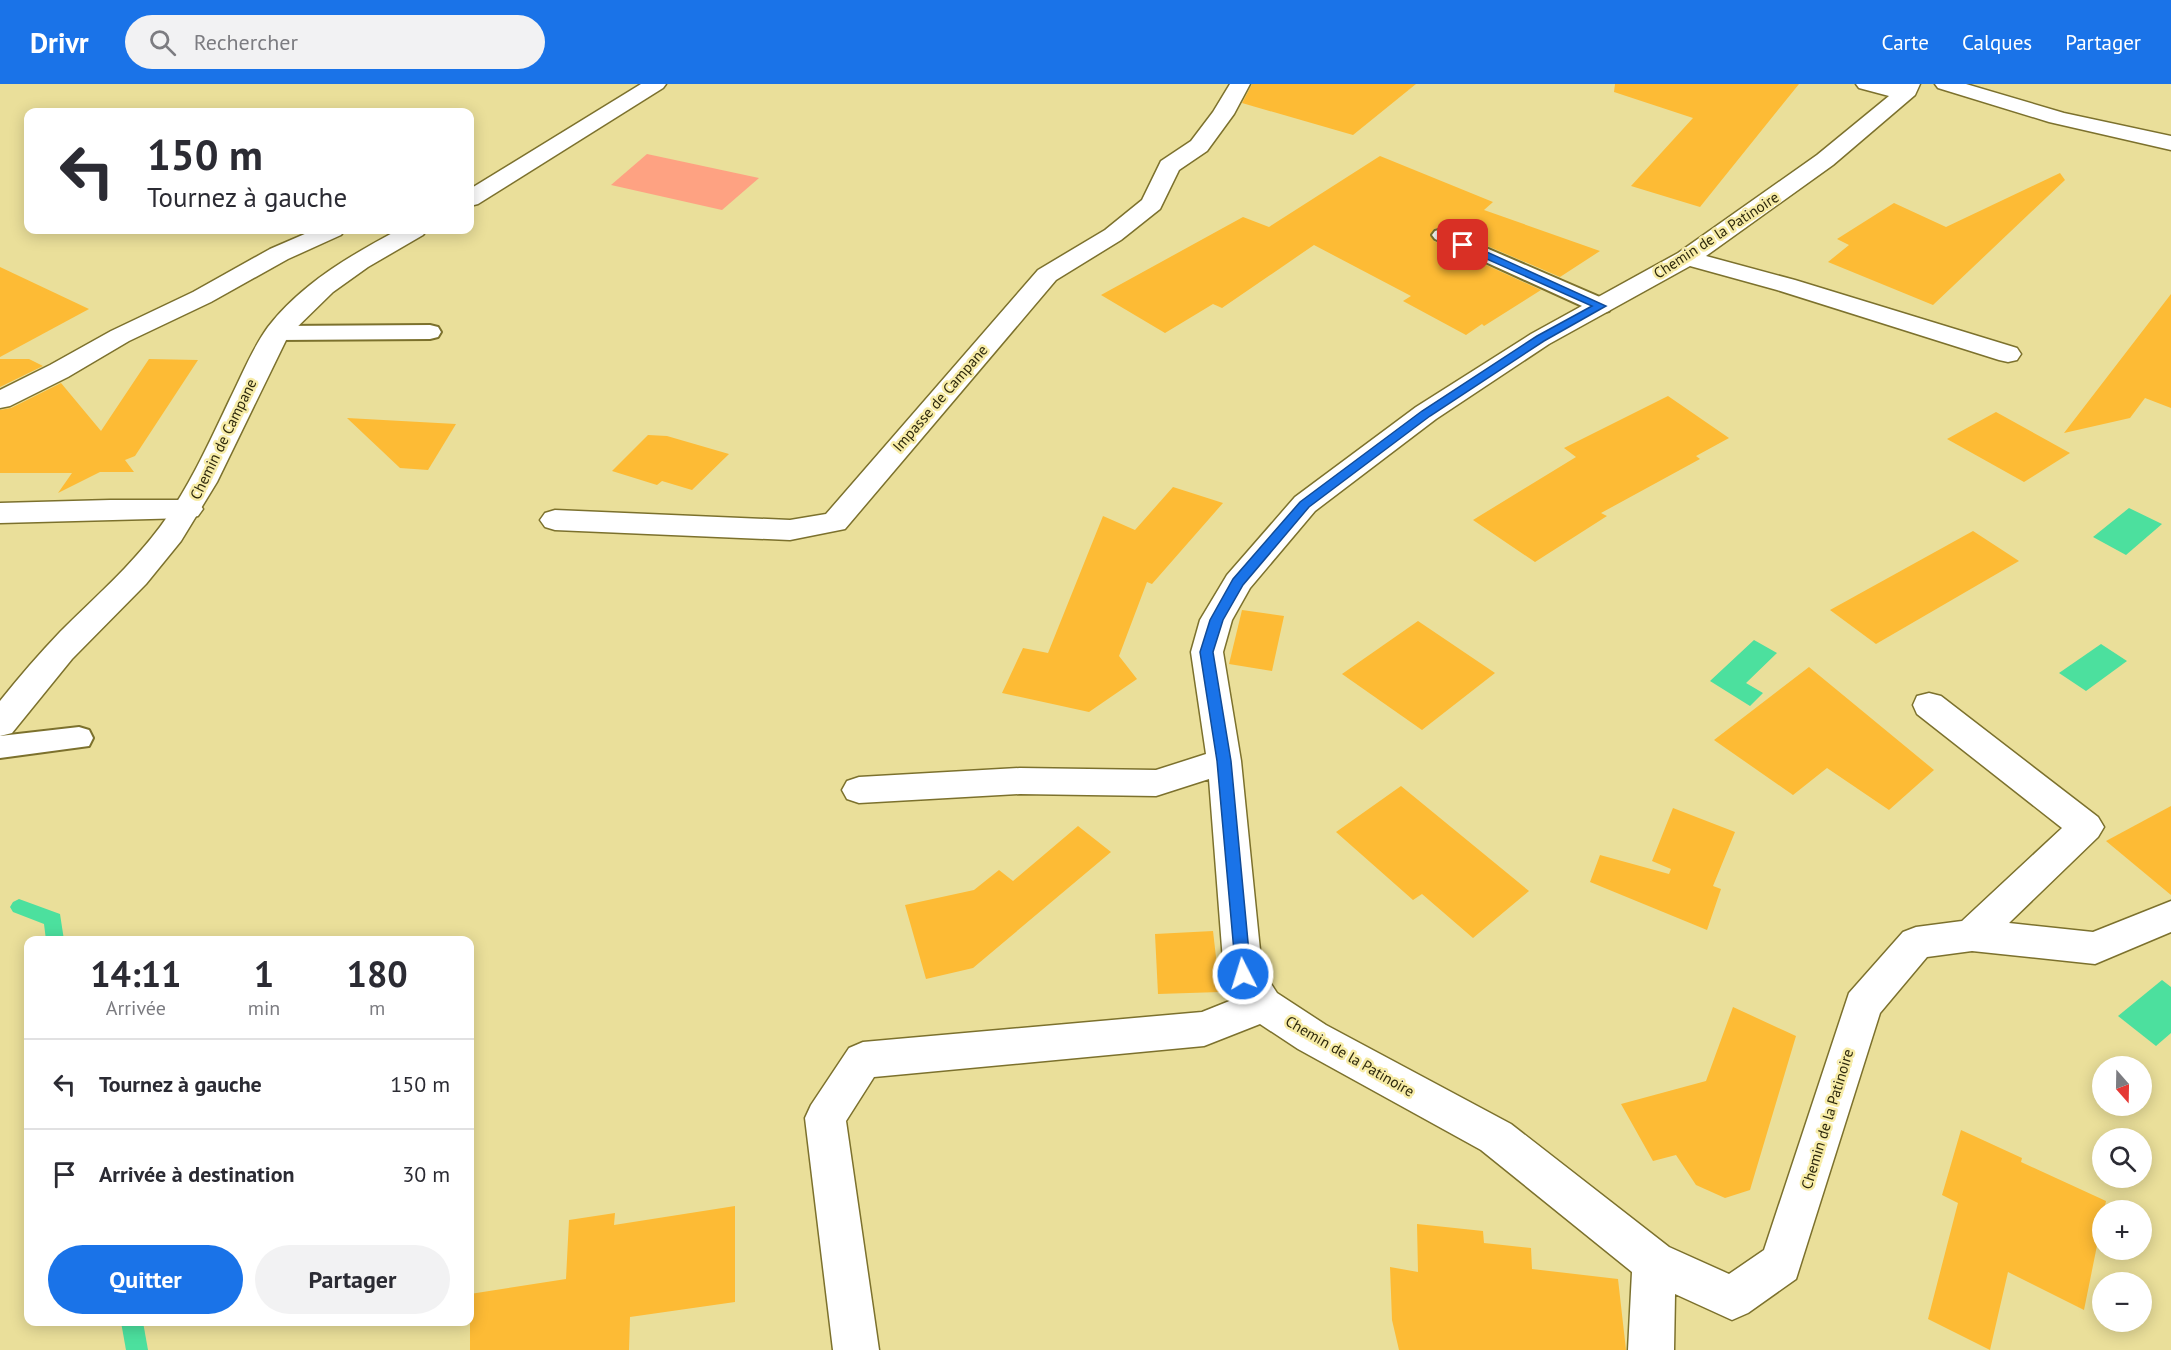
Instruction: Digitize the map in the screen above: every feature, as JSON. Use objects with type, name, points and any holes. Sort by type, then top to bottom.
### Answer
[{"type":"street","points":[[474,196],[656,84]]},
{"type":"street","name":"Impasse de Campane","points":[[555,520],[790,530],[836,522],[907,436],[1047,275],[1113,235],[1152,204],[1170,164],[1199,146],[1223,114],[1240,84]]},
{"type":"street","points":[[1866,84],[1907,89]]},
{"type":"street","points":[[1945,84],[2007,105],[2171,143]]},
{"type":"street","name":"Chemin de la Patinoire","points":[[1907,89],[1825,160],[1687,258],[1540,339],[1426,413],[1305,504],[1238,582],[1216,620],[1207,652],[1224,761],[1243,974],[1263,1005],[1312,1037],[1496,1137],[1654,1262],[1732,1298],[1781,1264],[1863,1005],[1916,943],[1972,935],[2095,948],[2171,916]]},
{"type":"street","points":[[0,400],[59,371],[120,336],[202,297],[279,254],[324,234]]},
{"type":"street","name":"Chemin de Campane","points":[[0,724],[62,651],[126,588],[159,550],[206,479],[259,366],[278,333],[296,312],[343,273],[408,234]]},
{"type":"street","points":[[1687,258],[1786,285],[2008,354]]},
{"type":"street","points":[[0,513],[188,509]]},
{"type":"street","points":[[1929,705],[2086,827],[1972,935]]},
{"type":"street","points":[[859,790],[1020,781],[1156,783],[1224,761]]},
{"type":"street","points":[[856,1350],[825,1118],[863,1060],[1204,1029],[1263,1005]]},
{"type":"street","points":[[1651,1350],[1654,1262]]},
{"type":"lane","points":[[1442,235],[1601,306]]},
{"type":"lane","points":[[278,333],[429,332]]},
{"type":"lane","points":[[0,747],[79,738]]},
{"type":"shaded area","points":[[647,154],[759,178],[722,210],[611,185]]},
{"type":"shaded area","points":[[2129,508],[2162,524],[2126,555],[2093,537]]},
{"type":"shaded area","points":[[1754,640],[1777,653],[1746,683],[1763,693],[1750,706],[1710,681]]},
{"type":"shaded area","points":[[2101,644],[2127,661],[2086,691],[2059,673]]},
{"type":"shaded area","points":[[2162,980],[2171,987],[2171,1033],[2156,1046],[2118,1016]]},
{"type":"building","points":[[1252,84],[1416,84],[1353,135],[1242,103]]},
{"type":"building","points":[[1615,84],[1799,84],[1700,207],[1631,186],[1693,118],[1614,92]]},
{"type":"building","points":[[1380,156],[1493,202],[1484,210],[1600,251],[1560,277],[1443,227],[1434,229],[1430,235],[1434,241],[1541,290],[1466,335],[1403,301],[1411,296],[1314,245],[1222,308],[1213,304],[1165,333],[1101,295],[1243,217],[1269,227]]},
{"type":"building","points":[[2060,173],[2065,180],[1933,305],[1828,262],[1849,245],[1837,239],[1894,203],[1946,227]]},
{"type":"building","points":[[0,267],[89,309],[0,357]]},
{"type":"building","points":[[2171,294],[2171,408],[2145,398],[2130,418],[2064,433]]},
{"type":"building","points":[[0,359],[29,359],[43,366],[0,387]]},
{"type":"building","points":[[149,359],[198,360],[135,456],[125,460],[134,472],[100,472],[58,493],[72,473],[0,473],[0,410],[11,408],[61,383],[101,431]]},
{"type":"building","points":[[1668,396],[1729,438],[1696,456],[1700,459],[1601,513],[1607,516],[1535,562],[1473,520],[1576,457],[1564,448]]},
{"type":"building","points":[[1996,412],[2070,453],[2024,482],[1947,439]]},
{"type":"building","points":[[347,418],[456,424],[428,470],[400,468]]},
{"type":"building","points":[[648,435],[667,436],[729,454],[692,490],[662,481],[657,485],[612,471]]},
{"type":"building","points":[[1173,487],[1223,503],[1152,584],[1147,582],[1119,656],[1137,679],[1089,712],[1002,693],[1023,648],[1048,653],[1103,516],[1135,530]]},
{"type":"building","points":[[1973,531],[2019,561],[1876,644],[1830,610]]},
{"type":"building","points":[[1242,610],[1284,616],[1272,671],[1229,664]]},
{"type":"building","points":[[1418,621],[1495,673],[1422,730],[1342,674]]},
{"type":"building","points":[[1809,667],[1934,770],[1889,810],[1827,768],[1793,795],[1714,740]]},
{"type":"building","points":[[1401,786],[1529,891],[1473,938],[1422,894],[1413,900],[1336,832]]},
{"type":"building","points":[[2171,806],[2171,895],[2106,841]]},
{"type":"building","points":[[1673,808],[1735,832],[1713,886],[1721,889],[1707,930],[1590,882],[1600,855],[1669,874],[1671,869],[1652,861]]},
{"type":"building","points":[[1078,826],[1111,852],[973,968],[926,979],[905,905],[974,890],[999,870],[1013,881]]},
{"type":"building","points":[[1213,931],[1220,992],[1158,994],[1155,934]]},
{"type":"building","points":[[1733,1007],[1796,1036],[1750,1190],[1725,1198],[1696,1185],[1676,1155],[1653,1161],[1621,1104],[1706,1081]]},
{"type":"building","points":[[1961,1130],[2022,1158],[2021,1162],[2104,1200],[2092,1200],[2092,1260],[2094,1260],[2084,1310],[2008,1272],[1990,1350],[1928,1319],[1958,1203],[1942,1195]]},
{"type":"building","points":[[735,1206],[735,1302],[630,1317],[629,1350],[470,1350],[470,1326],[474,1326],[474,1293],[566,1279],[569,1220],[615,1213],[614,1225]]},
{"type":"building","points":[[1417,1224],[1483,1231],[1484,1243],[1531,1248],[1532,1269],[1618,1279],[1626,1350],[1399,1350],[1392,1320],[1390,1267],[1418,1272]]},
{"type":"waterway","points":[[19,907],[53,919],[55,936]]},
{"type":"waterway","points":[[133,1326],[137,1350]]},
{"type":"route","points":[[1243,974],[1224,761],[1207,652],[1216,620],[1238,582],[1305,504],[1426,413],[1540,339],[1601,306],[1463,245]]}]
